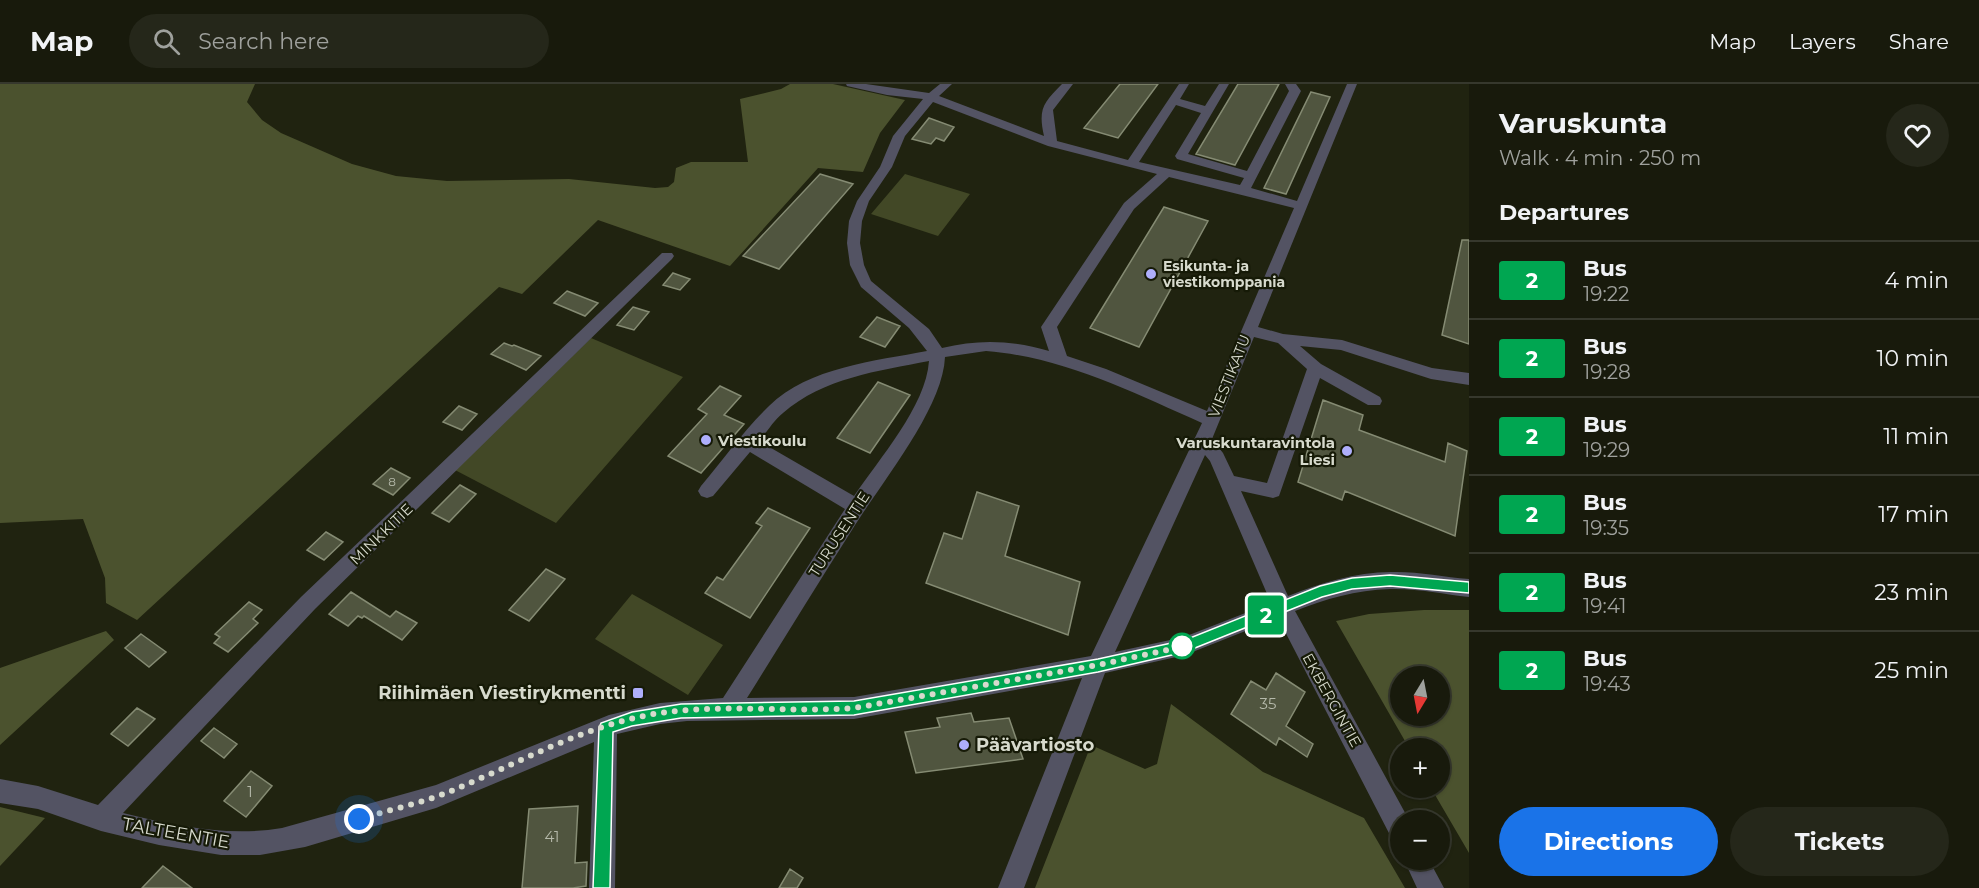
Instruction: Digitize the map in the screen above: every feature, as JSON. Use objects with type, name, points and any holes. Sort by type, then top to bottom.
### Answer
[{"type":"street","points":[[851,84],[887,92],[931,97],[1052,143],[1302,206]]},
{"type":"street","points":[[937,354],[927,335],[875,294],[866,284],[857,265],[855,242],[856,219],[863,201],[885,169],[906,125],[931,97],[947,84]]},
{"type":"street","points":[[1052,143],[1044,113],[1048,104],[1068,84]]},
{"type":"street","points":[[1132,164],[1184,84]]},
{"type":"street","points":[[1224,84],[1181,156],[1250,176]]},
{"type":"street","points":[[1243,190],[1295,92],[1290,84]]},
{"type":"street","name":"VIESTIKATU","points":[[1011,888],[1098,665],[1203,440],[1352,84]]},
{"type":"street","points":[[1173,100],[1208,111]]},
{"type":"street","points":[[1060,359],[1049,327],[1129,206],[1167,172]]},
{"type":"street","name":"MINKKITIE","points":[[101,819],[157,758],[336,578],[667,256]]},
{"type":"street","points":[[1248,330],[1283,339],[1342,345],[1431,373],[1469,379]]},
{"type":"street","points":[[1283,339],[1315,368],[1374,401]]},
{"type":"street","points":[[707,491],[776,409],[811,385],[862,369],[961,348],[988,346],[1023,350],[1060,359],[1211,420]]},
{"type":"street","name":"TURUSENTIE","points":[[728,709],[856,507],[920,412],[933,386],[937,354]]},
{"type":"street","points":[[1226,481],[1273,491],[1315,368]]},
{"type":"street","name":"EKBERGINTIE","points":[[1203,440],[1217,458],[1283,608],[1390,810]]},
{"type":"street","points":[[748,443],[856,507]]},
{"type":"street","name":"TALTEENTIE","points":[[0,791],[63,805],[101,819],[207,841],[245,843],[287,839],[448,792],[539,752],[654,714],[728,709],[854,708],[1098,665],[1185,646],[1320,592],[1352,584],[1390,580],[1469,588]]},
{"type":"street","points":[[602,888],[606,728]]},
{"type":"street","points":[[1421,870],[1431,888]]},
{"type":"green space","points":[[0,84],[255,84],[247,102],[262,120],[281,133],[352,164],[396,176],[447,181],[569,179],[655,188],[668,187],[674,182],[676,168],[691,162],[748,162],[740,99],[781,89],[790,84],[833,84],[905,100],[880,133],[863,172],[818,168],[730,266],[598,220],[522,294],[499,287],[137,620],[106,603],[105,578],[83,519],[0,523]]},
{"type":"green space","points":[[905,174],[970,194],[938,236],[871,214]]},
{"type":"green space","points":[[591,338],[683,377],[556,523],[455,470]]},
{"type":"green space","points":[[632,594],[723,645],[688,695],[595,639]]},
{"type":"green space","points":[[1469,610],[1469,853],[1450,820],[1450,810],[1444,810],[1437,798],[1450,798],[1450,738],[1403,738],[1396,726],[1450,726],[1450,666],[1390,666],[1390,715],[1336,621],[1369,614]]},
{"type":"green space","points":[[106,631],[114,640],[0,745],[0,668]]},
{"type":"green space","points":[[1171,704],[1263,772],[1364,818],[1390,862],[1390,870],[1394,870],[1405,888],[1035,888],[1091,745],[1145,769],[1157,764]]},
{"type":"green space","points":[[0,807],[45,818],[0,866]]},
{"type":"building","points":[[1120,84],[1158,84],[1118,138],[1084,128]]},
{"type":"building","points":[[1238,84],[1279,84],[1235,165],[1196,154]]},
{"type":"building","points":[[1311,92],[1330,97],[1286,194],[1264,188]]},
{"type":"building","points":[[929,118],[954,127],[944,141],[936,138],[931,144],[912,139]]},
{"type":"building","points":[[820,174],[853,184],[779,269],[743,256]]},
{"type":"building","name":"Esikunta- ja viestikomppania","points":[[1164,207],[1208,221],[1139,347],[1090,328]]},
{"type":"building","points":[[1462,240],[1469,240],[1469,344],[1442,335]]},
{"type":"building","points":[[673,273],[690,279],[680,290],[663,285]]},
{"type":"building","points":[[567,291],[598,303],[585,316],[554,303]]},
{"type":"building","points":[[633,307],[649,312],[634,330],[617,325]]},
{"type":"building","points":[[877,317],[900,326],[885,347],[860,337]]},
{"type":"building","points":[[504,343],[541,356],[526,370],[491,354]]},
{"type":"building","points":[[878,382],[910,395],[870,453],[837,438]]},
{"type":"building","name":"Viestikoulu","points":[[720,386],[741,396],[724,415],[744,424],[701,473],[668,456],[707,414],[698,409]]},
{"type":"building","points":[[1323,400],[1363,415],[1359,430],[1445,462],[1448,443],[1467,451],[1455,536],[1345,491],[1342,500],[1298,482]]},
{"type":"building","points":[[459,406],[477,414],[462,430],[443,422]]},
{"type":"building","points":[[391,468],[410,478],[393,495],[373,484]]},
{"type":"building","points":[[460,485],[476,494],[449,522],[432,513]]},
{"type":"building","points":[[977,492],[1019,506],[1005,556],[1080,582],[1068,635],[926,583],[944,533],[962,539]]},
{"type":"building","points":[[768,508],[810,528],[750,618],[705,593],[717,577],[723,580],[762,526],[756,523]]},
{"type":"building","points":[[326,532],[343,542],[324,560],[307,550]]},
{"type":"building","points":[[546,569],[565,579],[529,621],[509,610]]},
{"type":"building","points":[[351,592],[390,617],[396,611],[417,623],[402,640],[364,616],[362,618],[358,616],[348,626],[329,614]]},
{"type":"building","points":[[249,602],[262,610],[253,619],[258,623],[228,652],[214,643],[220,637],[215,634]]},
{"type":"building","points":[[141,634],[166,652],[149,667],[125,648]]},
{"type":"building","points":[[1276,673],[1305,692],[1286,726],[1313,744],[1307,757],[1279,738],[1276,745],[1231,714],[1251,681],[1266,690]]},
{"type":"building","points":[[137,708],[155,719],[128,746],[111,734]]},
{"type":"building","name":"Päävartiosto","points":[[971,713],[974,722],[1009,718],[1023,759],[916,773],[905,732],[940,727],[937,718]]},
{"type":"building","points":[[214,728],[237,744],[224,758],[201,741]]},
{"type":"building","points":[[251,771],[272,786],[246,817],[224,801]]},
{"type":"building","points":[[578,806],[575,863],[587,862],[586,886],[522,888],[529,809]]},
{"type":"building","points":[[163,866],[192,888],[142,888]]},
{"type":"building","points":[[790,869],[803,878],[797,888],[779,888]]},
{"type":"bus line","name":"2","points":[[602,888],[606,728],[632,719],[681,711],[854,708],[1098,665],[1185,646],[1320,592],[1352,584],[1390,580],[1469,588]]},
{"type":"place","name":"Esikunta- ja viestikomppania","points":[[1151,274]]},
{"type":"place","name":"Viestikoulu","points":[[706,440]]},
{"type":"place","name":"Varuskuntaravintola Liesi","points":[[1347,451]]},
{"type":"place","name":"Riihimäen Viestirykmentti","points":[[638,693]]},
{"type":"place","name":"Päävartiosto","points":[[964,745]]},
{"type":"route","points":[[359,819],[448,792],[528,756],[583,735],[654,714],[728,709],[854,708],[1098,665],[1185,646],[1182,646]]}]
